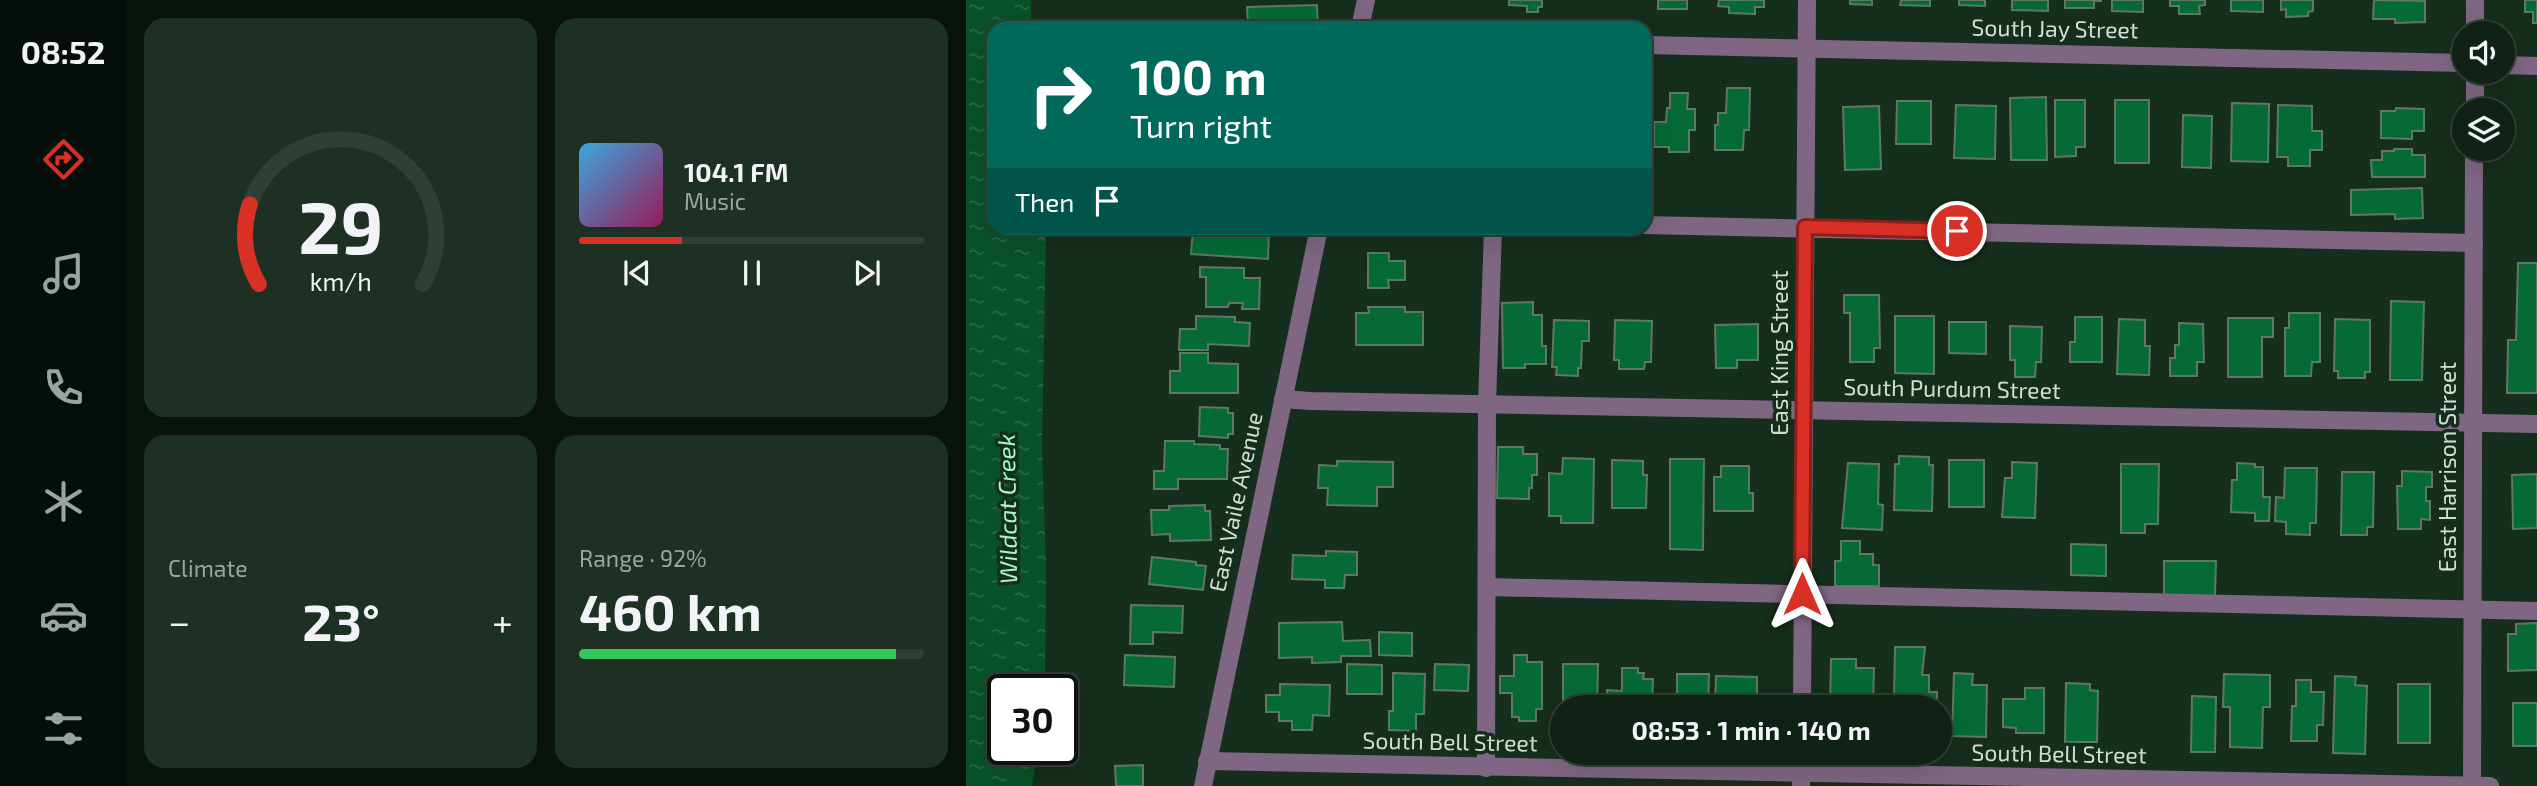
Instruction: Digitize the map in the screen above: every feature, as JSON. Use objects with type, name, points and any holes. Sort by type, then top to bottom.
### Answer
[{"type":"street","points":[[1362,21],[1366,0]]},
{"type":"street","name":"East King Street","points":[[1801,695],[1807,0]]},
{"type":"street","points":[[2475,0],[2475,21]]},
{"type":"street","name":"South Jay Street","points":[[1652,45],[2452,63]]},
{"type":"street","points":[[2515,65],[2537,66]]},
{"type":"street","name":"East Harrison Street","points":[[2472,786],[2474,161]]},
{"type":"street","points":[[1652,225],[2474,243]]},
{"type":"street","name":"East Vaile Avenue","points":[[1203,786],[1318,235]]},
{"type":"street","points":[[1486,768],[1488,404],[1493,235]]},
{"type":"street","name":"South Purdum Street","points":[[1283,399],[2537,424]]},
{"type":"street","points":[[1487,587],[2537,611]]},
{"type":"street","name":"South Bell Street","points":[[1207,761],[1486,768],[1590,778],[2490,786]]},
{"type":"water","name":"Wildcat Creek","points":[[966,0],[1031,0],[1031,21],[987,21],[987,235],[1046,235],[1042,448],[1046,567],[1045,674],[987,674],[987,765],[1035,765],[1032,786],[966,786]]},
{"type":"building","points":[[1509,0],[1542,0],[1542,7],[1538,7],[1538,12],[1527,12],[1527,6],[1509,5]]},
{"type":"building","points":[[1658,0],[1687,0],[1687,9],[1658,9]]},
{"type":"building","points":[[1719,0],[1764,0],[1764,7],[1755,7],[1755,14],[1729,13],[1729,7],[1718,6]]},
{"type":"building","points":[[1850,0],[1872,0],[1872,5],[1850,4]]},
{"type":"building","points":[[1901,0],[1930,0],[1930,6],[1900,5]]},
{"type":"building","points":[[1959,0],[1985,0],[1985,6],[1959,5]]},
{"type":"building","points":[[2012,0],[2048,0],[2048,11],[2012,10]]},
{"type":"building","points":[[2065,0],[2101,1],[2094,1],[2094,8],[2065,8]]},
{"type":"building","points":[[2112,0],[2143,0],[2143,12],[2112,11]]},
{"type":"building","points":[[2170,0],[2205,0],[2205,5],[2199,6],[2200,14],[2179,14],[2179,6],[2170,6]]},
{"type":"building","points":[[2231,0],[2263,0],[2263,12],[2231,11]]},
{"type":"building","points":[[2281,0],[2313,0],[2313,11],[2308,12],[2308,16],[2286,17],[2286,9],[2281,10]]},
{"type":"building","points":[[2374,0],[2425,1],[2425,22],[2395,23],[2395,19],[2373,19]]},
{"type":"building","points":[[2525,0],[2537,0],[2537,23],[2533,23],[2533,12],[2525,12]]},
{"type":"building","points":[[1317,5],[1318,21],[1248,21],[1247,7]]},
{"type":"building","points":[[1727,88],[1750,88],[1749,130],[1744,130],[1743,150],[1715,150],[1715,125],[1718,125],[1718,113],[1726,113]]},
{"type":"building","points":[[1670,93],[1688,93],[1687,109],[1695,109],[1695,130],[1689,130],[1689,152],[1669,152],[1669,147],[1654,147],[1654,122],[1666,122]]},
{"type":"building","points":[[2046,97],[2047,160],[2011,160],[2010,98]]},
{"type":"building","points":[[2055,100],[2085,100],[2085,147],[2076,147],[2076,156],[2055,157]]},
{"type":"building","points":[[2115,100],[2149,100],[2149,163],[2115,163]]},
{"type":"building","points":[[1897,101],[1931,101],[1931,144],[1896,144]]},
{"type":"building","points":[[2232,103],[2269,104],[2268,162],[2231,161]]},
{"type":"building","points":[[1956,105],[1996,106],[1995,159],[1954,158]]},
{"type":"building","points":[[2278,105],[2312,106],[2312,131],[2322,131],[2322,150],[2310,150],[2310,166],[2288,166],[2288,157],[2277,157]]},
{"type":"building","points":[[1879,106],[1881,169],[1845,170],[1843,107]]},
{"type":"building","points":[[2396,108],[2424,109],[2424,131],[2412,131],[2412,139],[2381,138],[2381,111],[2395,111]]},
{"type":"building","points":[[2183,115],[2212,116],[2211,168],[2182,167]]},
{"type":"building","points":[[2412,149],[2412,155],[2425,155],[2425,177],[2372,177],[2371,160],[2382,160],[2382,151]]},
{"type":"building","points":[[2422,188],[2423,218],[2395,219],[2395,214],[2351,215],[2351,190]]},
{"type":"building","points":[[1192,235],[1269,235],[1268,259],[1191,254]]},
{"type":"building","points":[[1368,253],[1389,253],[1389,261],[1405,261],[1405,280],[1388,280],[1389,288],[1368,288]]},
{"type":"building","points":[[2518,263],[2537,263],[2537,393],[2507,393],[2508,340],[2516,340]]},
{"type":"building","points":[[1200,267],[1244,268],[1244,278],[1260,278],[1259,309],[1242,309],[1243,303],[1229,303],[1228,307],[1206,307],[1206,277],[1200,277]]},
{"type":"building","points":[[1844,295],[1879,295],[1880,348],[1874,348],[1874,362],[1850,362],[1850,313],[1844,313]]},
{"type":"building","points":[[2391,301],[2424,302],[2422,380],[2390,380]]},
{"type":"building","points":[[1533,302],[1533,315],[1542,315],[1542,346],[1546,346],[1546,364],[1503,368],[1502,303]]},
{"type":"building","points":[[1368,307],[1405,307],[1405,312],[1423,312],[1423,345],[1356,345],[1356,313],[1369,313]]},
{"type":"building","points":[[2289,313],[2320,313],[2320,362],[2312,362],[2311,376],[2285,376],[2285,328],[2289,328]]},
{"type":"building","points":[[1196,316],[1235,317],[1235,322],[1250,323],[1249,346],[1208,344],[1208,350],[1179,350],[1180,329],[1196,329]]},
{"type":"building","points":[[1895,316],[1934,316],[1934,374],[1895,373]]},
{"type":"building","points":[[2075,317],[2102,317],[2102,362],[2070,362],[2070,342],[2075,342]]},
{"type":"building","points":[[2228,318],[2273,318],[2273,337],[2262,337],[2262,377],[2228,377]]},
{"type":"building","points":[[2119,319],[2145,320],[2145,346],[2150,346],[2149,375],[2117,374]]},
{"type":"building","points":[[2335,319],[2370,320],[2370,372],[2365,372],[2365,378],[2338,378],[2338,371],[2334,371]]},
{"type":"building","points":[[1554,320],[1589,321],[1589,341],[1582,341],[1578,376],[1556,375],[1557,367],[1552,367]]},
{"type":"building","points":[[1615,320],[1652,321],[1651,362],[1645,362],[1644,369],[1619,369],[1619,360],[1614,360]]},
{"type":"building","points":[[1949,322],[1986,322],[1986,354],[1949,353]]},
{"type":"building","points":[[2179,323],[2203,324],[2204,362],[2197,362],[2197,376],[2170,376],[2170,358],[2175,358],[2175,345],[2179,345]]},
{"type":"building","points":[[1758,324],[1758,360],[1737,360],[1737,368],[1716,368],[1715,325]]},
{"type":"building","points":[[2010,326],[2042,327],[2041,362],[2036,362],[2035,377],[2015,377],[2015,360],[2010,360]]},
{"type":"building","points":[[1180,353],[1208,353],[1208,363],[1238,364],[1238,393],[1170,393],[1170,371],[1180,371]]},
{"type":"building","points":[[1200,407],[1228,408],[1228,413],[1233,413],[1233,434],[1228,434],[1228,438],[1199,436]]},
{"type":"building","points":[[1165,441],[1194,441],[1194,444],[1220,445],[1220,449],[1228,449],[1227,479],[1178,479],[1178,489],[1154,489],[1154,471],[1164,471]]},
{"type":"building","points":[[1498,447],[1523,447],[1523,454],[1537,454],[1537,475],[1532,475],[1529,499],[1497,498]]},
{"type":"building","points":[[1899,456],[1929,457],[1929,465],[1933,465],[1932,511],[1894,510],[1895,464],[1899,464]]},
{"type":"building","points":[[1563,458],[1594,459],[1593,523],[1561,523],[1561,516],[1549,516],[1549,473],[1562,474]]},
{"type":"building","points":[[1670,459],[1704,459],[1703,550],[1670,549]]},
{"type":"building","points":[[1612,460],[1643,461],[1643,475],[1647,475],[1646,508],[1612,508]]},
{"type":"building","points":[[1949,460],[1984,460],[1984,507],[1949,507]]},
{"type":"building","points":[[1337,461],[1393,462],[1393,487],[1377,487],[1377,506],[1327,505],[1328,488],[1318,488],[1319,465],[1337,466]]},
{"type":"building","points":[[2012,462],[2037,463],[2035,518],[2002,517],[2005,478],[2012,478]]},
{"type":"building","points":[[1848,463],[1879,464],[1878,504],[1883,505],[1882,530],[1842,528]]},
{"type":"building","points":[[2237,463],[2263,467],[2263,497],[2270,497],[2269,521],[2255,521],[2255,513],[2231,512],[2232,480],[2237,480]]},
{"type":"building","points":[[2121,464],[2159,464],[2158,524],[2145,524],[2145,533],[2121,533]]},
{"type":"building","points":[[1721,466],[1749,466],[1749,493],[1753,493],[1753,511],[1714,511],[1714,477],[1721,477]]},
{"type":"building","points":[[2285,468],[2317,468],[2316,523],[2310,523],[2310,535],[2286,534],[2286,522],[2275,521],[2276,497],[2284,498]]},
{"type":"building","points":[[2402,471],[2432,472],[2432,487],[2426,487],[2426,501],[2430,501],[2430,520],[2421,519],[2421,529],[2398,529],[2397,486],[2402,486]]},
{"type":"building","points":[[2342,472],[2374,472],[2373,527],[2367,527],[2367,535],[2341,535]]},
{"type":"building","points":[[2537,474],[2537,528],[2513,529],[2512,475]]},
{"type":"building","points":[[1205,505],[1205,511],[1210,511],[1211,540],[1170,541],[1170,534],[1152,535],[1151,510],[1169,510],[1169,506]]},
{"type":"building","points":[[1841,541],[1860,541],[1860,554],[1873,554],[1873,565],[1879,565],[1879,586],[1835,586],[1835,561],[1841,561]]},
{"type":"building","points":[[2071,544],[2106,545],[2106,576],[2071,575]]},
{"type":"building","points":[[1326,551],[1357,552],[1357,575],[1345,575],[1344,588],[1325,588],[1325,580],[1292,579],[1293,555],[1326,556]]},
{"type":"building","points":[[1152,557],[1196,562],[1196,565],[1206,566],[1203,590],[1149,584]]},
{"type":"building","points":[[2164,561],[2216,561],[2215,596],[2164,595]]},
{"type":"building","points":[[1131,605],[1183,606],[1182,633],[1153,632],[1153,644],[1130,644]]},
{"type":"building","points":[[1342,622],[1343,641],[1370,640],[1371,656],[1341,656],[1341,662],[1312,663],[1312,657],[1279,658],[1279,623]]},
{"type":"building","points":[[2537,623],[2537,670],[2508,671],[2508,634],[2516,634],[2516,624]]},
{"type":"building","points":[[1379,632],[1412,633],[1412,656],[1379,655]]},
{"type":"building","points":[[1895,647],[1925,647],[1922,675],[1929,675],[1929,692],[1937,692],[1937,695],[1894,695]]},
{"type":"building","points":[[1125,655],[1175,657],[1174,687],[1124,685]]},
{"type":"building","points":[[1514,655],[1527,655],[1527,662],[1542,662],[1542,709],[1536,709],[1536,721],[1519,721],[1519,717],[1512,717],[1512,693],[1500,693],[1500,676],[1514,676]]},
{"type":"building","points":[[1831,659],[1856,659],[1856,668],[1874,668],[1873,695],[1830,695]]},
{"type":"building","points":[[1347,664],[1382,665],[1382,694],[1347,694]]},
{"type":"building","points":[[1435,664],[1469,665],[1468,691],[1434,690]]},
{"type":"building","points":[[1563,664],[1598,664],[1597,695],[1563,695]]},
{"type":"building","points":[[1622,668],[1638,668],[1638,673],[1644,673],[1643,679],[1653,679],[1652,695],[1607,695],[1607,690],[1622,691]]},
{"type":"building","points":[[1393,673],[1425,674],[1424,714],[1416,714],[1416,731],[1389,730],[1389,711],[1393,711]]},
{"type":"building","points":[[1954,673],[1973,674],[1972,685],[1987,685],[1986,737],[1952,736]]},
{"type":"building","points":[[1677,674],[1709,674],[1708,695],[1677,695]]},
{"type":"building","points":[[2224,674],[2270,675],[2270,707],[2263,707],[2262,748],[2230,747],[2230,707],[2223,707]]},
{"type":"building","points":[[1716,676],[1757,677],[1757,695],[1715,695]]},
{"type":"building","points":[[2335,676],[2356,677],[2355,685],[2367,686],[2365,754],[2333,753]]},
{"type":"building","points":[[2296,680],[2311,680],[2311,692],[2324,692],[2323,725],[2317,725],[2317,741],[2291,741],[2292,706],[2296,706]]},
{"type":"building","points":[[2066,683],[2090,684],[2090,690],[2098,691],[2097,742],[2065,742]]},
{"type":"building","points":[[1280,684],[1330,685],[1329,716],[1313,715],[1312,730],[1292,730],[1292,721],[1279,721],[1279,712],[1266,712],[1266,695],[1280,695]]},
{"type":"building","points":[[2398,684],[2430,684],[2430,743],[2398,743]]},
{"type":"building","points":[[2025,688],[2044,688],[2044,733],[2016,733],[2016,728],[2003,727],[2003,699],[2025,699]]},
{"type":"building","points":[[2192,696],[2216,697],[2215,752],[2191,752]]},
{"type":"building","points":[[2513,703],[2537,703],[2537,746],[2513,746]]},
{"type":"building","points":[[1143,765],[1143,786],[1116,786],[1115,766]]},
{"type":"route","points":[[1802,594],[1805,227],[1957,231]]}]
